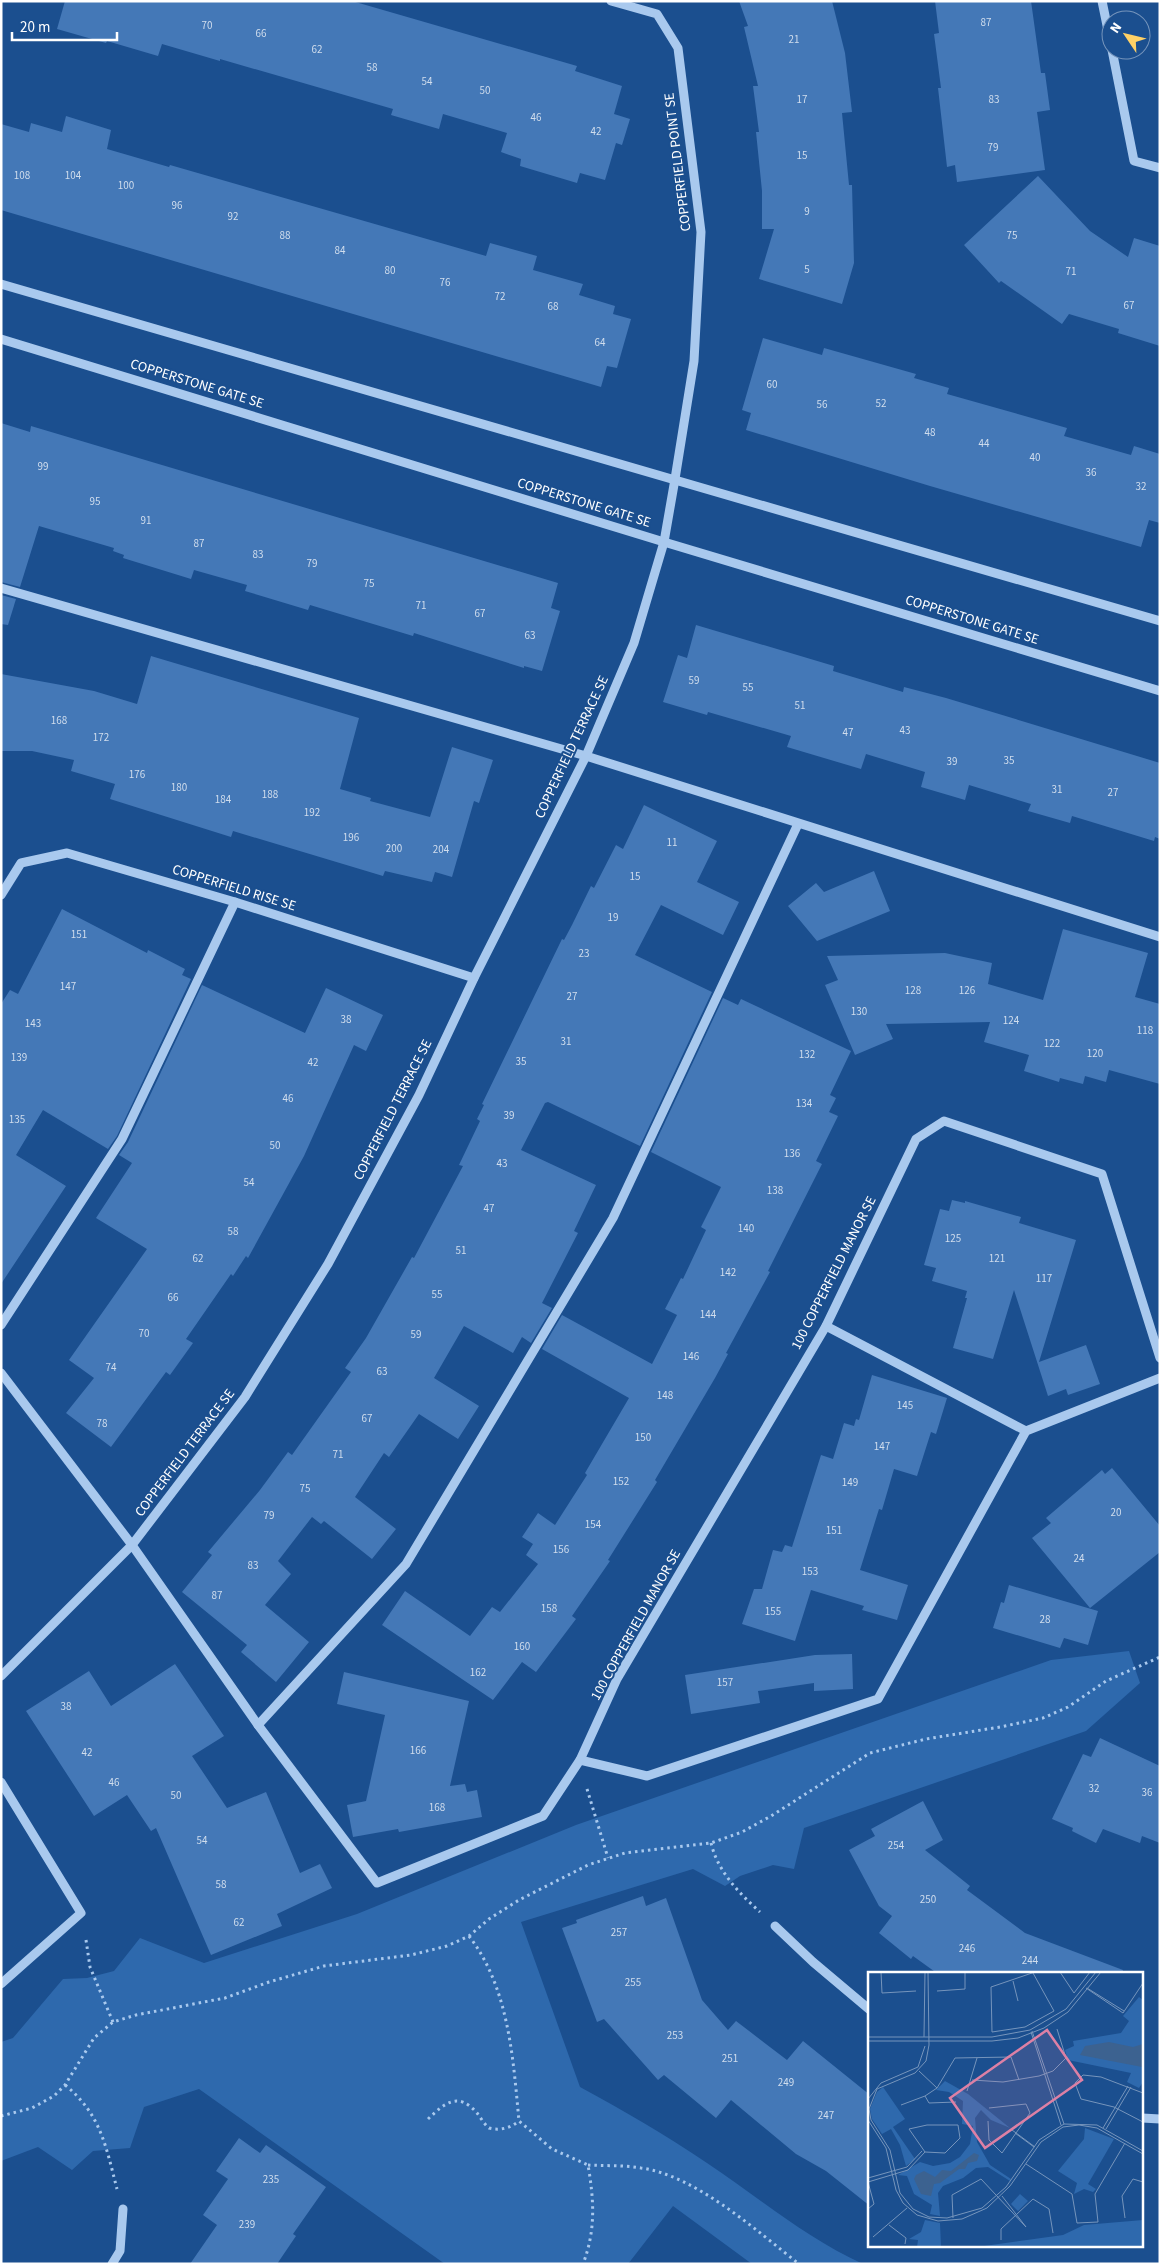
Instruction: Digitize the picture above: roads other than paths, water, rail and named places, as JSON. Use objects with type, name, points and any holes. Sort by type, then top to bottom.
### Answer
[{"type":"street","name":"COPPERFIELD POINT SE","points":[[611,1],[657,14],[678,48],[701,232],[694,361],[675,480]]},
{"type":"street","points":[[1114,60],[1134,161],[1160,168]]},
{"type":"street","points":[[1,284],[1160,621]]},
{"type":"street","name":"COPPERSTONE GATE SE","points":[[1,338],[664,542],[1160,691]]},
{"type":"street","name":"COPPERFIELD TERRACE SE","points":[[1,1676],[132,1546],[245,1398],[328,1264],[419,1095],[474,978],[586,756],[634,643],[664,542],[675,480]]},
{"type":"street","points":[[1,588],[586,756],[1160,937]]},
{"type":"street","points":[[1,1373],[132,1546],[258,1725],[406,1564],[613,1218],[798,824]]},
{"type":"street","name":"COPPERFIELD RISE SE","points":[[1,895],[21,863],[67,853],[235,902],[474,978]]},
{"type":"street","points":[[1,1325],[122,1139],[235,902]]},
{"type":"street","name":"100 COPPERFIELD MANOR SE","points":[[258,1725],[377,1883],[543,1816],[580,1760],[618,1679],[826,1326],[916,1138],[944,1121],[1102,1174],[1160,1358]]},
{"type":"street","points":[[826,1326],[1026,1430]]},
{"type":"street","points":[[580,1760],[647,1776],[878,1699],[1026,1430],[1160,1378]]},
{"type":"street","points":[[1,1782],[82,1913],[1,1984]]},
{"type":"street","points":[[775,1926],[813,1962],[868,2008]]},
{"type":"street","points":[[1144,2118],[1160,2119]]},
{"type":"street","points":[[112,2264],[120,2252],[123,2209]]}]
